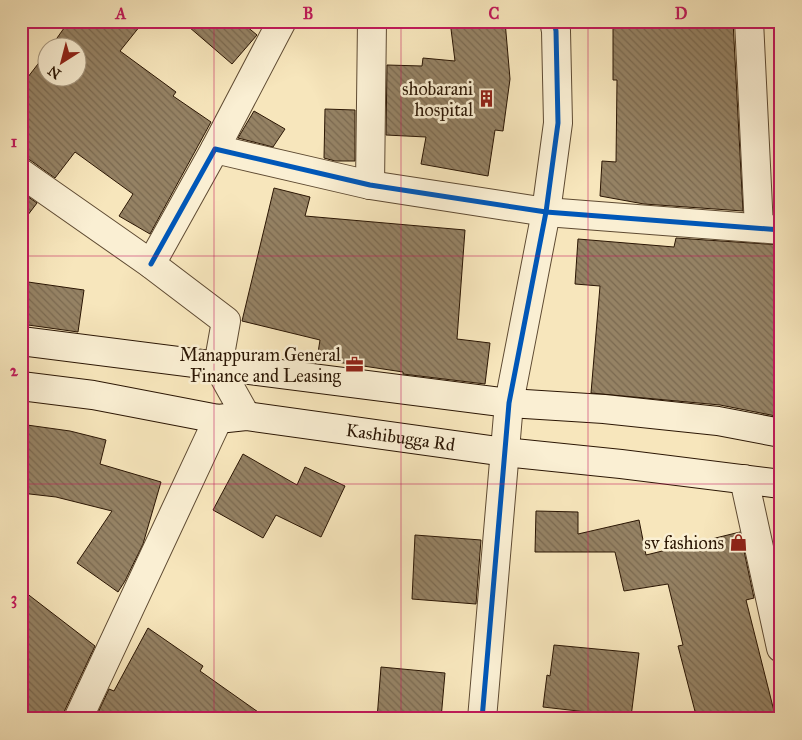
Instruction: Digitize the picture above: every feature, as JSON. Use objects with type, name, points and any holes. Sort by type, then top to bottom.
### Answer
[{"type":"street","points":[[151,264],[215,149],[282,21]]},
{"type":"street","points":[[370,185],[372,21]]},
{"type":"street","points":[[482,719],[509,403],[546,212],[558,123],[556,31],[554,21]]},
{"type":"street","points":[[215,149],[370,185],[546,212],[770,229],[749,21]]},
{"type":"street","points":[[21,173],[151,264],[226,321],[218,366],[246,416]]},
{"type":"street","points":[[21,341],[509,403],[604,409],[718,421],[781,433]]},
{"type":"street","name":"Kashibugga Rd","points":[[21,386],[93,395],[218,418],[246,416],[505,452],[781,484]]},
{"type":"street","points":[[78,719],[218,418]]},
{"type":"street","points":[[744,479],[781,648]]},
{"type":"building","points":[[69,21],[144,21],[120,51],[176,92],[173,96],[211,122],[150,234],[119,216],[133,194],[75,152],[55,178],[30,160],[21,158],[21,86],[38,64],[38,88],[88,88],[88,38],[57,38]]},
{"type":"building","points":[[182,21],[240,21],[257,35],[232,64]]},
{"type":"building","points":[[450,21],[505,21],[510,79],[503,131],[495,130],[488,176],[421,164],[426,137],[386,135],[387,65],[422,66],[423,58],[455,61]]},
{"type":"building","points":[[613,21],[733,21],[743,211],[644,204],[600,196],[602,161],[616,162],[617,80],[613,80]]},
{"type":"building","points":[[325,109],[355,110],[355,161],[335,161],[324,158]]},
{"type":"building","points":[[254,111],[285,129],[273,147],[238,138]]},
{"type":"building","points":[[274,188],[310,197],[305,216],[465,230],[457,339],[490,343],[485,384],[403,374],[403,372],[317,359],[320,340],[242,321]]},
{"type":"building","points":[[21,192],[37,203],[21,224]]},
{"type":"building","points":[[676,238],[781,245],[781,417],[720,405],[591,393],[600,286],[575,284],[578,239],[674,247]]},
{"type":"building","points":[[21,281],[84,290],[78,332],[21,324]]},
{"type":"building","points":[[27,425],[70,431],[106,440],[100,464],[161,482],[143,544],[118,592],[77,563],[112,511],[56,497],[21,493],[21,469]]},
{"type":"building","points":[[243,454],[297,485],[305,467],[345,486],[321,537],[276,515],[263,538],[213,510]]},
{"type":"building","points":[[536,511],[578,512],[578,534],[639,520],[646,555],[740,532],[754,598],[746,600],[776,719],[697,719],[678,646],[683,645],[668,584],[624,591],[615,552],[535,552]]},
{"type":"building","points":[[415,535],[481,540],[476,604],[412,599]]},
{"type":"building","points":[[21,589],[95,646],[64,712],[63,719],[21,719]]},
{"type":"building","points":[[148,628],[203,666],[200,671],[268,719],[95,719],[109,689],[114,691]]},
{"type":"building","points":[[554,645],[639,653],[631,717],[543,707],[547,675],[550,676]]},
{"type":"building","points":[[381,667],[445,673],[441,719],[377,719]]},
{"type":"cycle path","points":[[482,719],[509,403],[546,212],[558,123],[556,31],[554,21]]},
{"type":"cycle path","points":[[151,264],[215,149],[370,185],[546,212],[781,230]]},
{"type":"place","name":"shobarani hospital","points":[[487,99]]},
{"type":"place","name":"Manappuram General Finance and Leasing","points":[[355,365]]},
{"type":"place","name":"sv fashions","points":[[738,543]]}]
